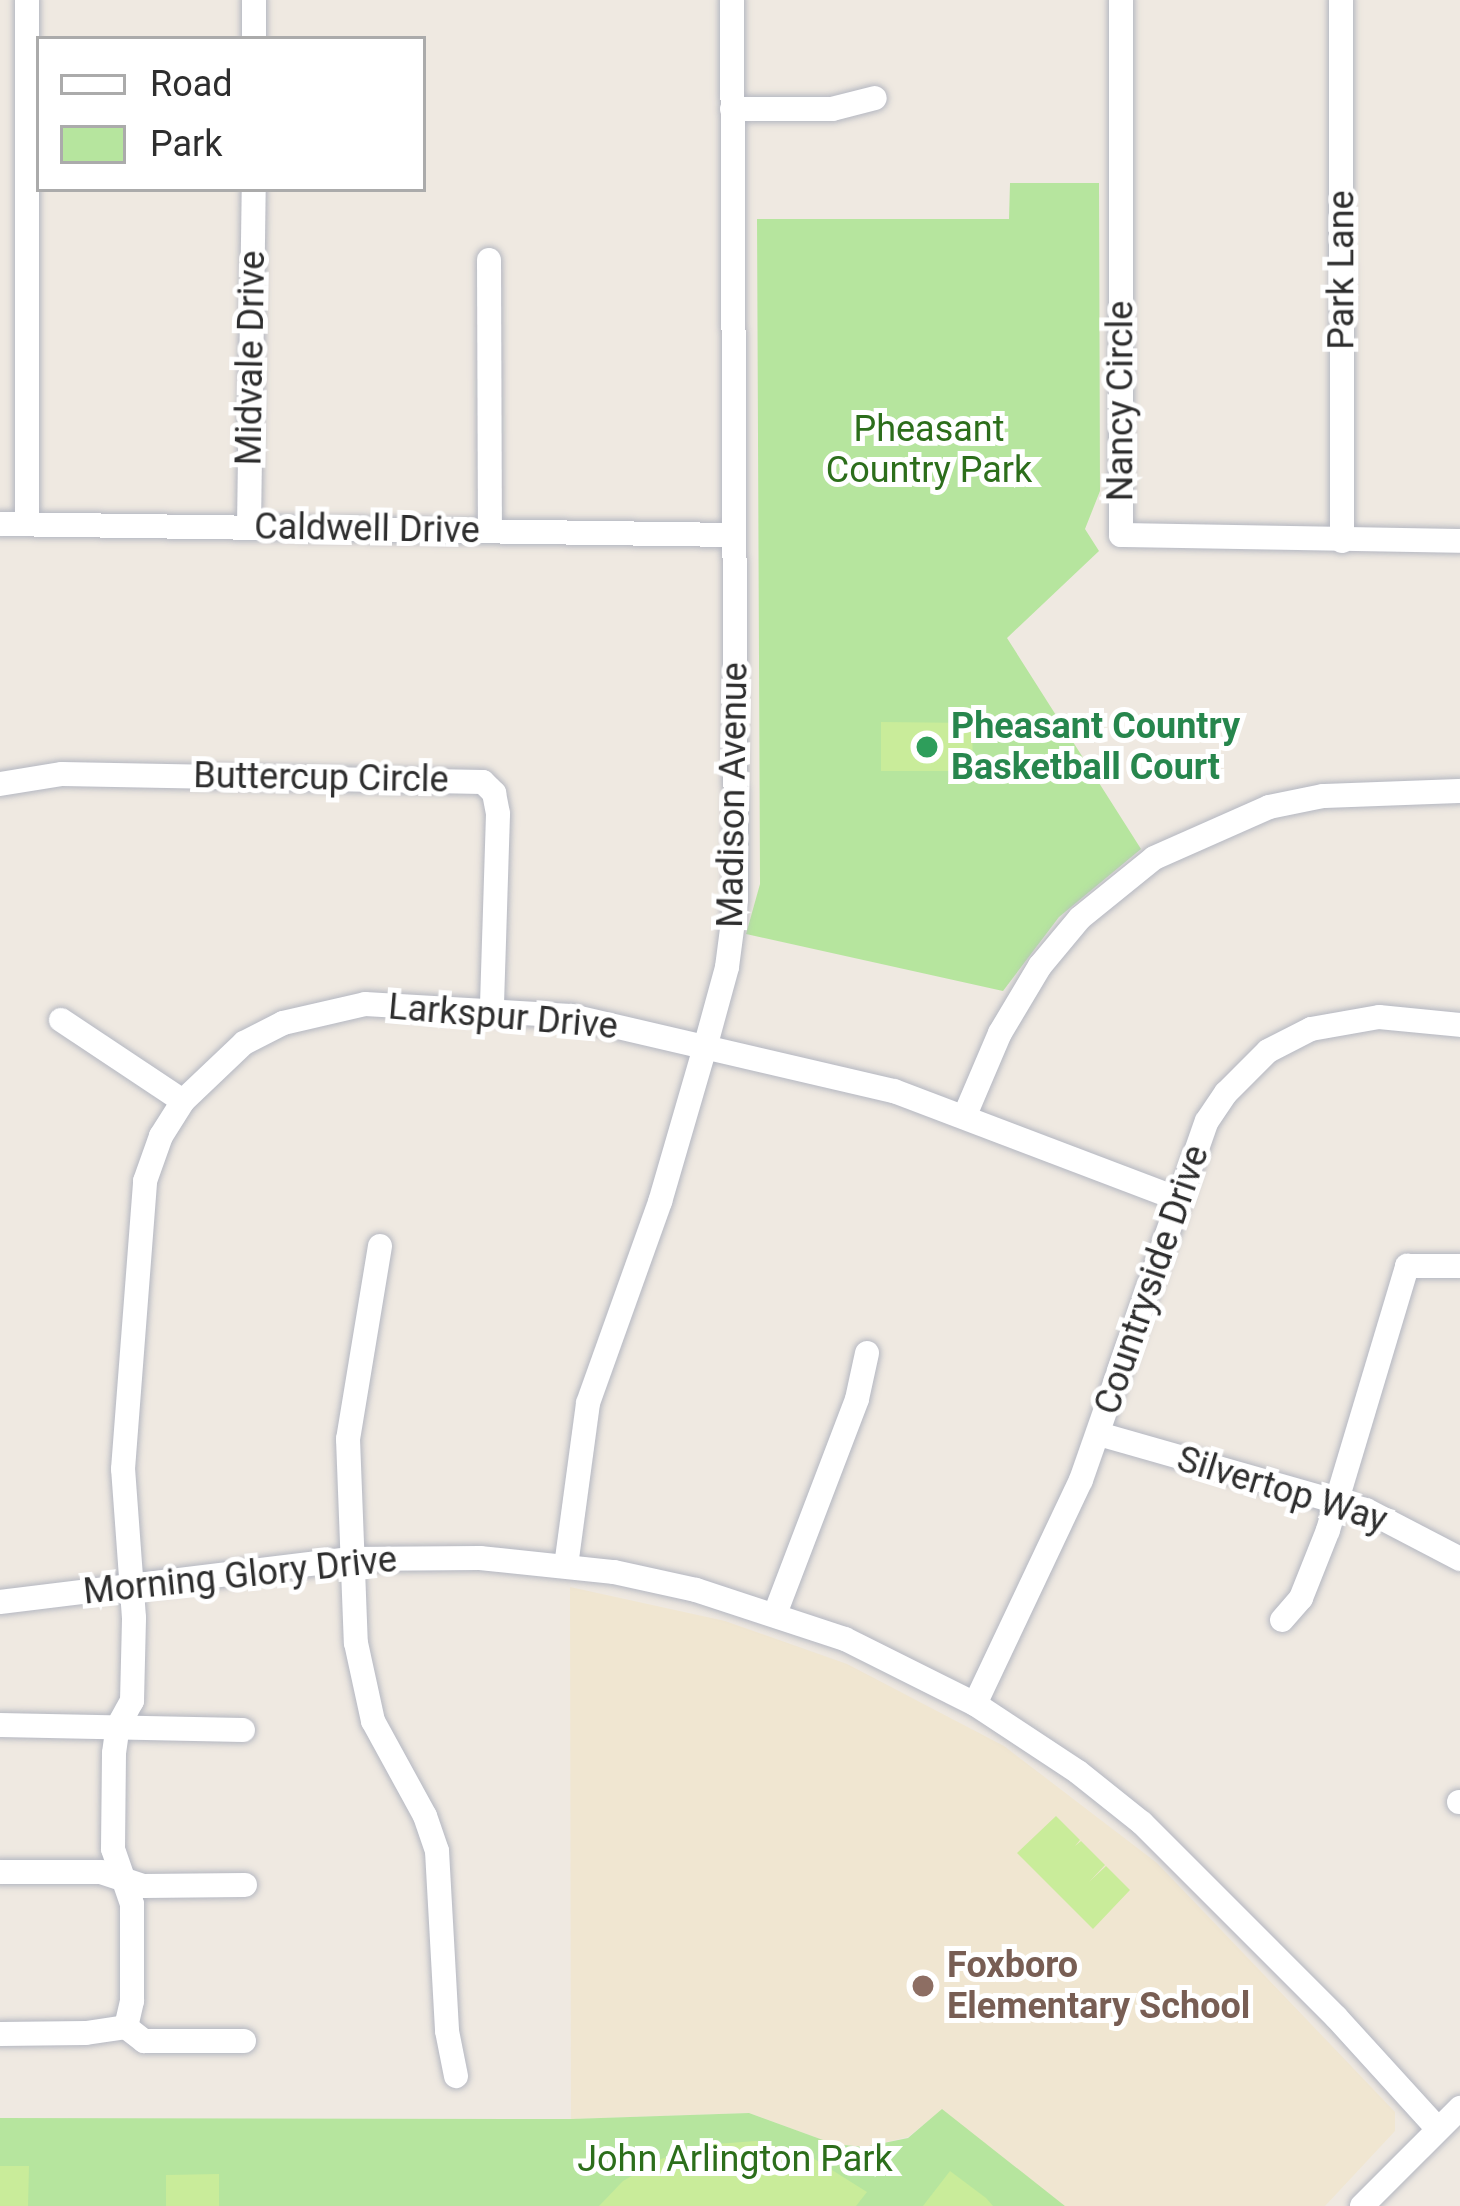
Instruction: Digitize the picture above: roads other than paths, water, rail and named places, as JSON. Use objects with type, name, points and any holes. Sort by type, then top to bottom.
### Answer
[{"type":"street","points":[[28,0],[28,524]]},
{"type":"street","points":[[254,0],[254,36]]},
{"type":"street","name":"Madison Avenue","points":[[566,1566],[588,1403],[660,1202],[728,967],[736,899],[732,0]]},
{"type":"street","name":"Nancy Circle","points":[[1121,0],[1121,536],[1460,542]]},
{"type":"street","name":"Park Lane","points":[[1341,0],[1342,541]]},
{"type":"street","points":[[732,109],[832,109],[875,98]]},
{"type":"street","name":"Midvale Drive","points":[[250,527],[254,192]]},
{"type":"street","points":[[489,260],[490,531]]},
{"type":"street","name":"Caldwell Drive","points":[[0,524],[734,536]]},
{"type":"street","name":"Buttercup Circle","points":[[0,784],[62,774],[483,782],[494,793],[499,814],[492,1009]]},
{"type":"street","points":[[965,1115],[1008,1016],[1040,966],[1080,918],[1154,858],[1269,807],[1323,796],[1460,791]]},
{"type":"street","name":"Larkspur Drive","points":[[126,2027],[132,2001],[132,1904],[113,1849],[118,1726],[132,1701],[124,1469],[141,1221],[146,1180],[161,1136],[183,1101],[244,1043],[283,1023],[365,1004],[571,1016],[845,1076],[965,1115],[1178,1199]]},
{"type":"street","name":"Countryside Drive","points":[[975,1704],[1023,1613],[1099,1434],[1207,1121],[1268,1051],[1349,1019],[1460,1025]]},
{"type":"street","points":[[61,1020],[183,1101]]},
{"type":"street","points":[[380,1246],[348,1439],[350,1559],[362,1687],[373,1721],[424,1816],[437,1851],[445,1921],[446,2032],[456,2076]]},
{"type":"street","points":[[1282,1620],[1301,1598],[1338,1501],[1407,1267],[1460,1266]]},
{"type":"street","points":[[776,1614],[857,1399],[867,1353]]},
{"type":"street","name":"Silvertop Way","points":[[1099,1434],[1338,1501],[1432,1540],[1460,1558]]},
{"type":"street","name":"Morning Glory Drive","points":[[0,1602],[350,1559],[480,1558],[566,1566],[695,1590],[776,1614],[889,1658],[975,1704],[1078,1772],[1167,1845],[1438,2129]]},
{"type":"street","points":[[0,1725],[243,1730]]},
{"type":"street","points":[[0,1871],[100,1871],[143,1886],[245,1886]]},
{"type":"street","points":[[0,2034],[126,2027],[144,2041],[244,2041]]},
{"type":"street","points":[[1362,2206],[1460,2108]]},
{"type":"place","name":"Pheasant Country Basketball Court","points":[[927,747]]},
{"type":"place","name":"Foxboro Elementary School","points":[[923,1986]]},
{"type":"park label","name":"Pheasant Country Park","points":[[929,450]]},
{"type":"park label","name":"John Arlington Park","points":[[735,2160]]}]
